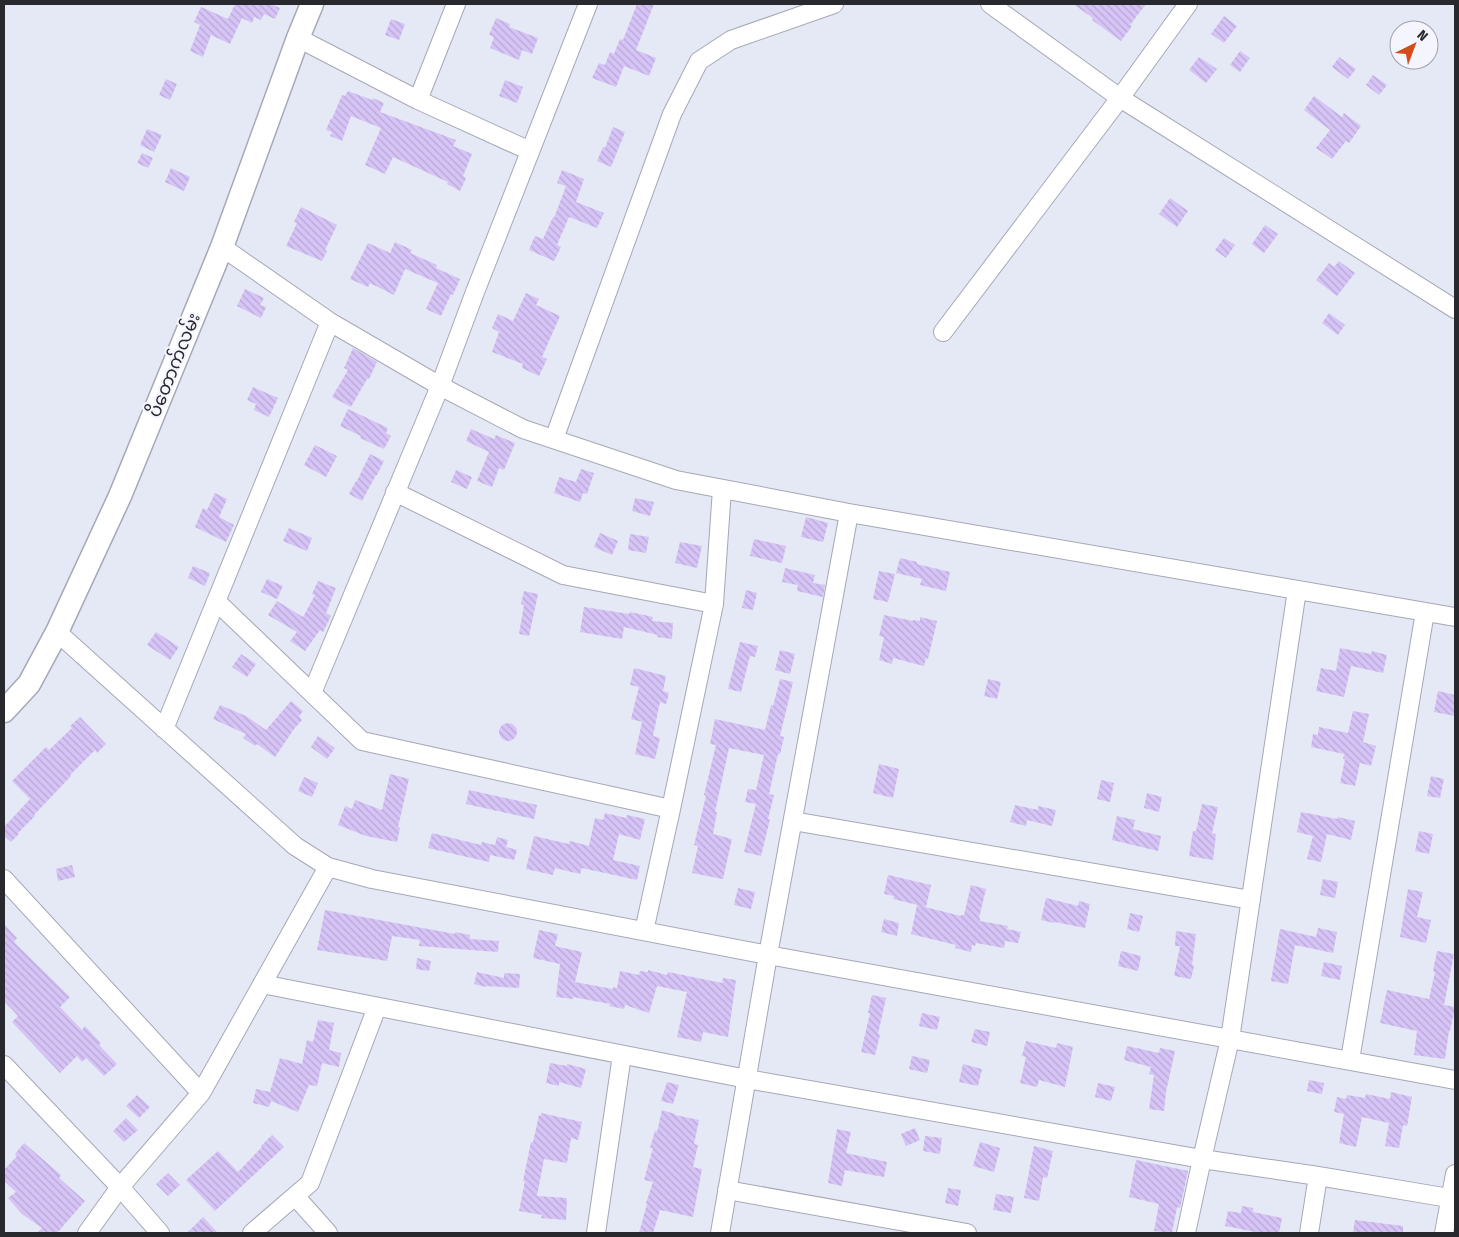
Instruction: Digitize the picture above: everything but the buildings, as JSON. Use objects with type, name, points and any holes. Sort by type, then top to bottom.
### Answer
[{"type":"street","name":"ပိတောက်လမ်း","points":[[4,711],[29,684],[57,632],[120,496],[222,247],[312,4]]},
{"type":"street","points":[[418,100],[456,4]]},
{"type":"street","points":[[312,693],[440,386],[588,4]]},
{"type":"street","points":[[554,439],[672,114],[699,60],[731,40],[834,4]]},
{"type":"street","points":[[990,4],[1120,98],[1455,309]]},
{"type":"street","points":[[943,332],[1120,98],[1188,4]]},
{"type":"street","points":[[298,38],[418,100],[530,151]]},
{"type":"street","points":[[222,247],[330,322],[440,386],[523,429],[676,480],[849,513],[1455,617]]},
{"type":"street","points":[[164,729],[330,322]]},
{"type":"street","points":[[644,931],[714,604],[722,489]]},
{"type":"street","points":[[396,492],[563,575],[714,604]]},
{"type":"street","points":[[720,1233],[768,955],[849,513]]},
{"type":"street","points":[[1186,1233],[1230,1039],[1298,590]]},
{"type":"street","points":[[216,601],[362,741],[671,809]]},
{"type":"street","points":[[1350,1060],[1425,612]]},
{"type":"street","points":[[57,632],[295,846],[328,867],[372,879],[768,955],[1455,1080]]},
{"type":"street","points":[[793,821],[1251,900]]},
{"type":"street","points":[[87,1233],[120,1187],[201,1093],[328,867]]},
{"type":"street","points":[[4,879],[201,1093]]},
{"type":"street","points":[[262,984],[747,1079],[1202,1159],[1453,1199]]},
{"type":"street","points":[[252,1233],[310,1183],[376,1007]]},
{"type":"street","points":[[596,1233],[622,1055]]},
{"type":"street","points":[[4,1065],[120,1187],[160,1233]]},
{"type":"street","points":[[1444,1233],[1453,1199],[1455,1174]]},
{"type":"street","points":[[1309,1233],[1318,1176]]},
{"type":"street","points":[[727,1190],[967,1233]]},
{"type":"street","points":[[295,1196],[328,1233]]}]
